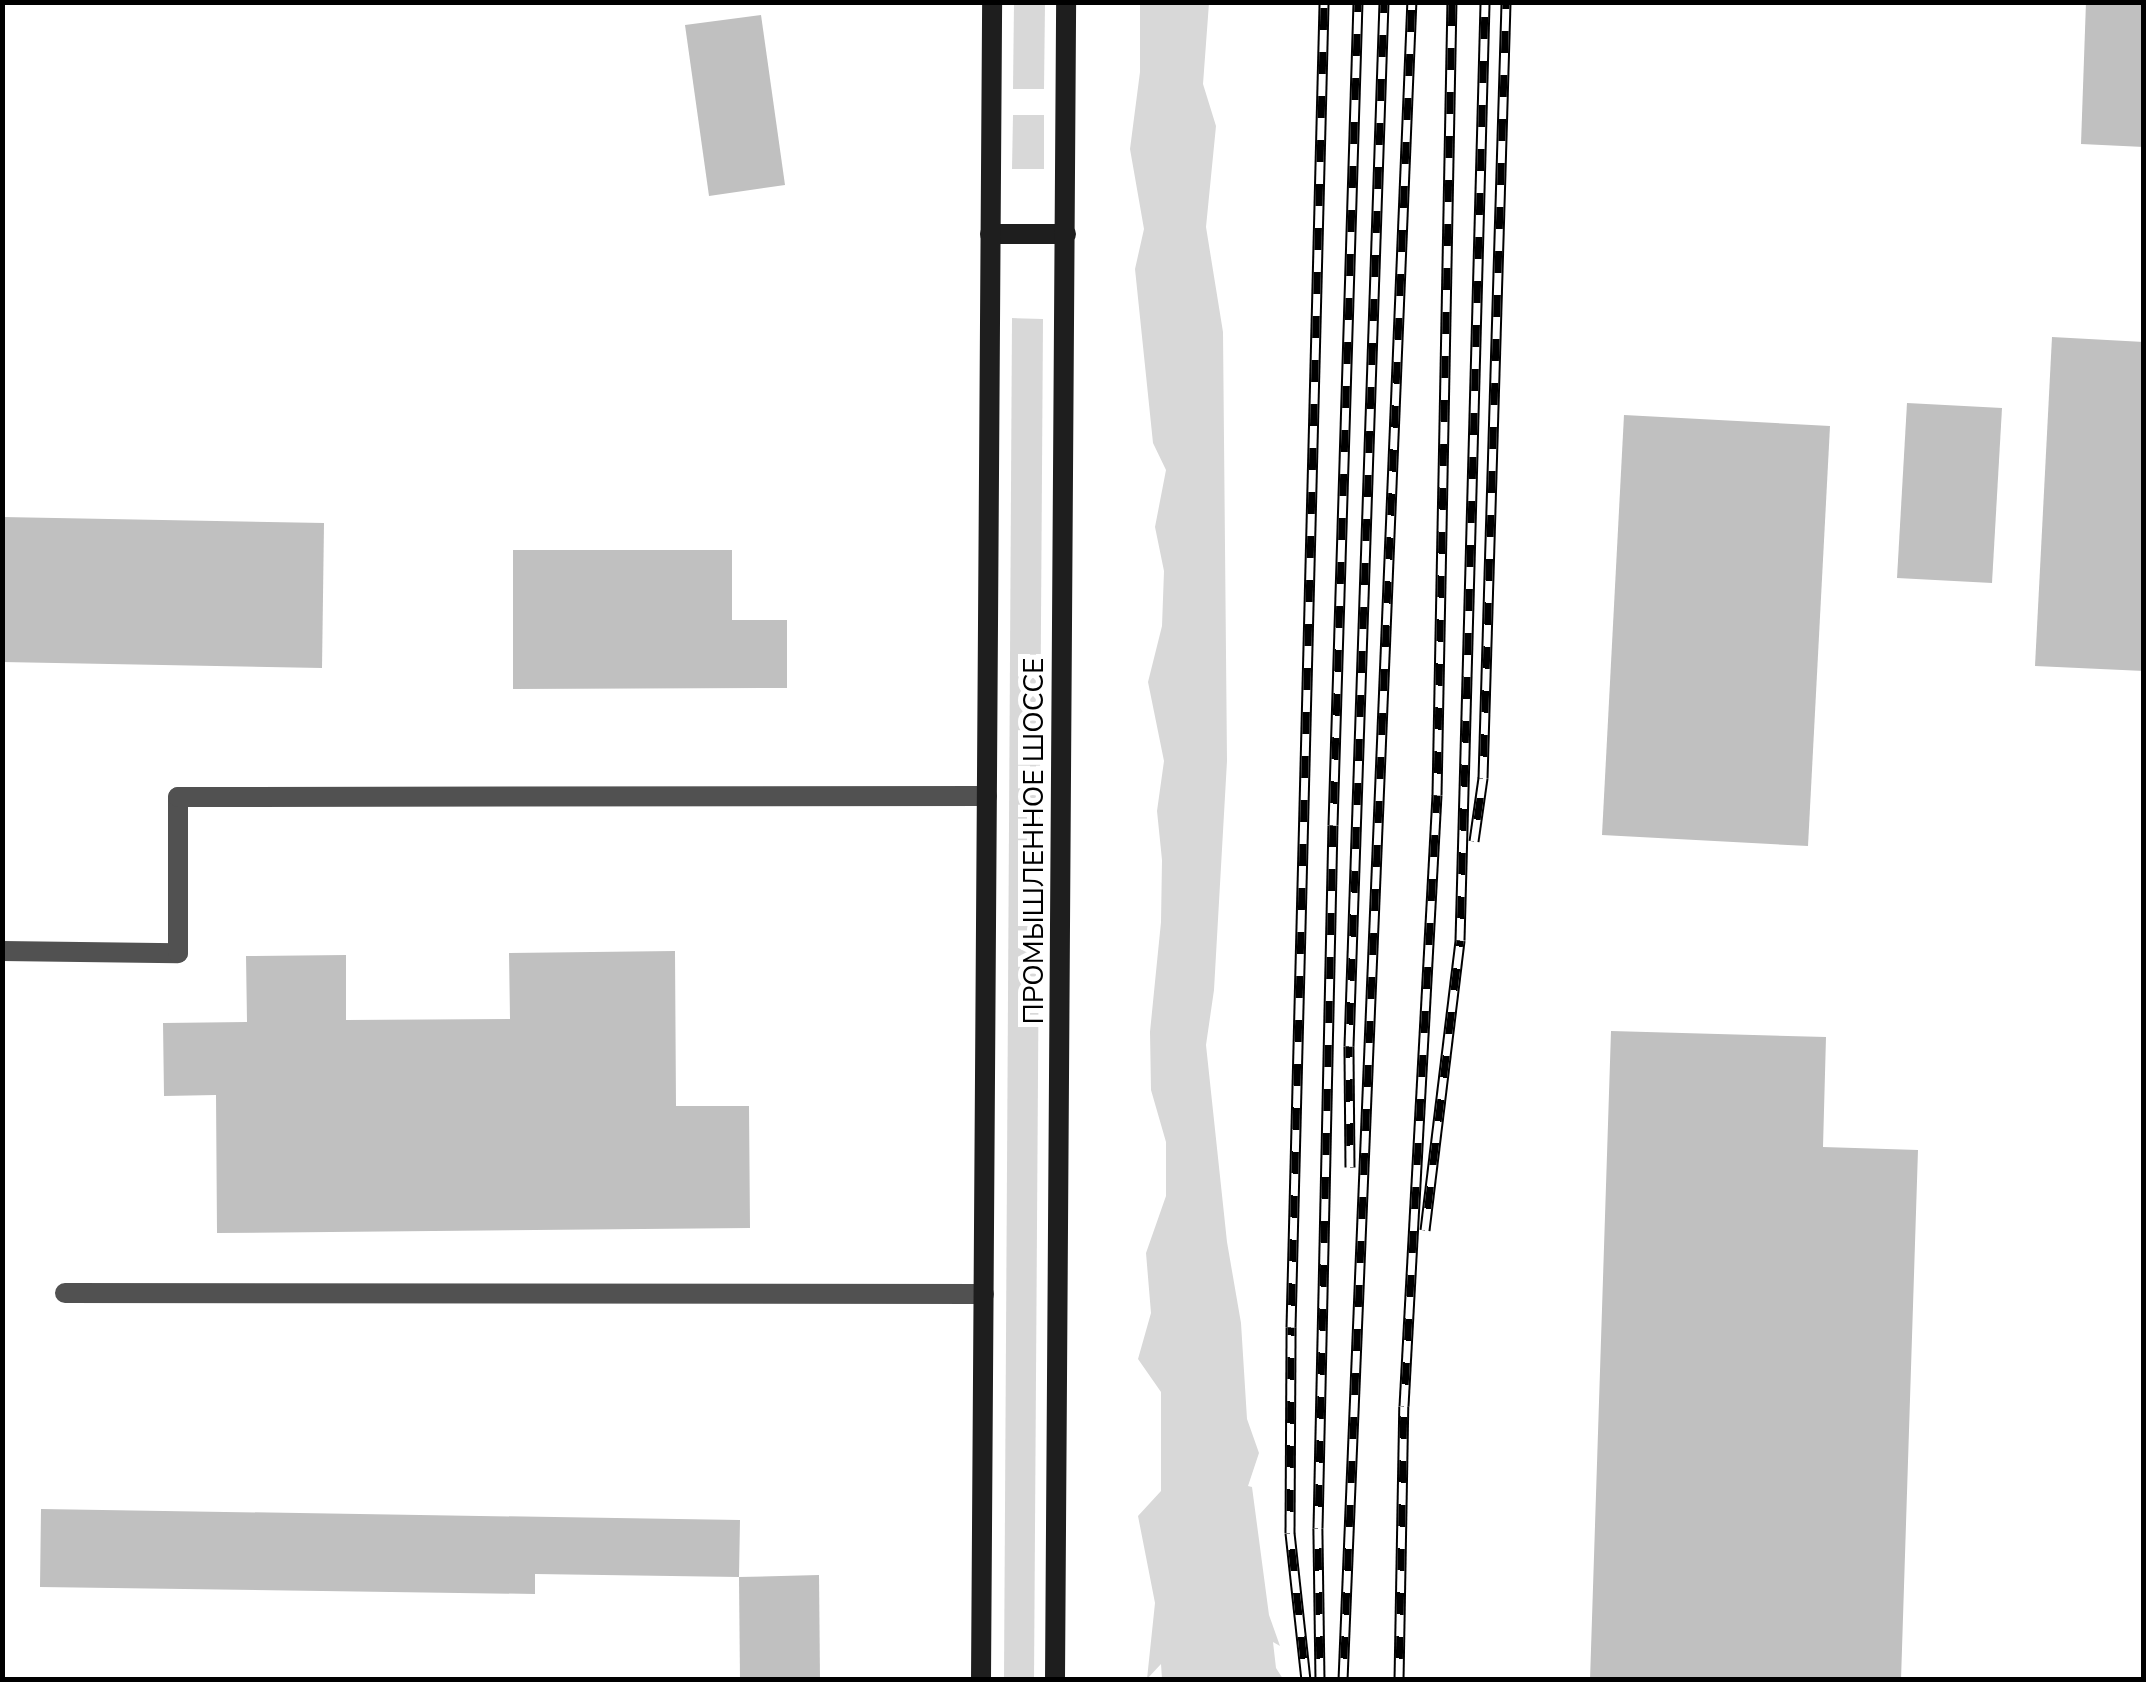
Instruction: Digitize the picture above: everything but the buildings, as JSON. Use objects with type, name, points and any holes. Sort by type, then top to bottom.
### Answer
[{"type":"main road","name":"ПРОМЫШЛЕННОЕ ШОССЕ","points":[[982,1680],[992,2]]},
{"type":"main road","name":"ПРОМЫШЛЕННОЕ ШОССЕ","points":[[1054,1680],[1066,2]]},
{"type":"main road","points":[[990,234],[1066,234]]},
{"type":"lane","points":[[2,952],[178,953],[178,797],[987,796]]},
{"type":"lane","points":[[65,1293],[984,1294]]},
{"type":"shaded area","points":[[1014,3],[1045,3],[1044,89],[1013,89]]},
{"type":"shaded area","points":[[1140,3],[1209,3],[1203,84],[1216,126],[1206,227],[1223,332],[1227,761],[1214,990],[1206,1045],[1227,1242],[1241,1323],[1247,1419],[1259,1453],[1248,1486],[1252,1487],[1269,1615],[1280,1646],[1273,1642],[1276,1668],[1283,1679],[1162,1679],[1161,1664],[1147,1679],[1155,1603],[1138,1516],[1161,1491],[1161,1392],[1138,1359],[1151,1313],[1146,1253],[1166,1196],[1166,1142],[1151,1090],[1150,1032],[1161,922],[1162,860],[1157,811],[1164,761],[1148,682],[1162,626],[1164,571],[1155,527],[1166,470],[1153,443],[1135,269],[1144,229],[1130,149],[1140,72]]},
{"type":"shaded area","points":[[1013,115],[1044,115],[1044,169],[1012,169]]},
{"type":"shaded area","points":[[1012,318],[1043,319],[1034,1680],[1004,1679]]},
{"type":"railway","points":[[1306,1680],[1290,1533],[1291,1327],[1324,2]]},
{"type":"railway","points":[[1320,1680],[1318,1528],[1333,825],[1358,2]]},
{"type":"railway","points":[[1350,1167],[1349,1046],[1384,2]]},
{"type":"railway","points":[[1343,1680],[1412,2]]},
{"type":"railway","points":[[1399,1680],[1404,1406],[1437,795],[1452,2]]},
{"type":"railway","points":[[1425,1230],[1460,940],[1485,2]]},
{"type":"railway","points":[[1474,841],[1483,778],[1506,2]]}]
